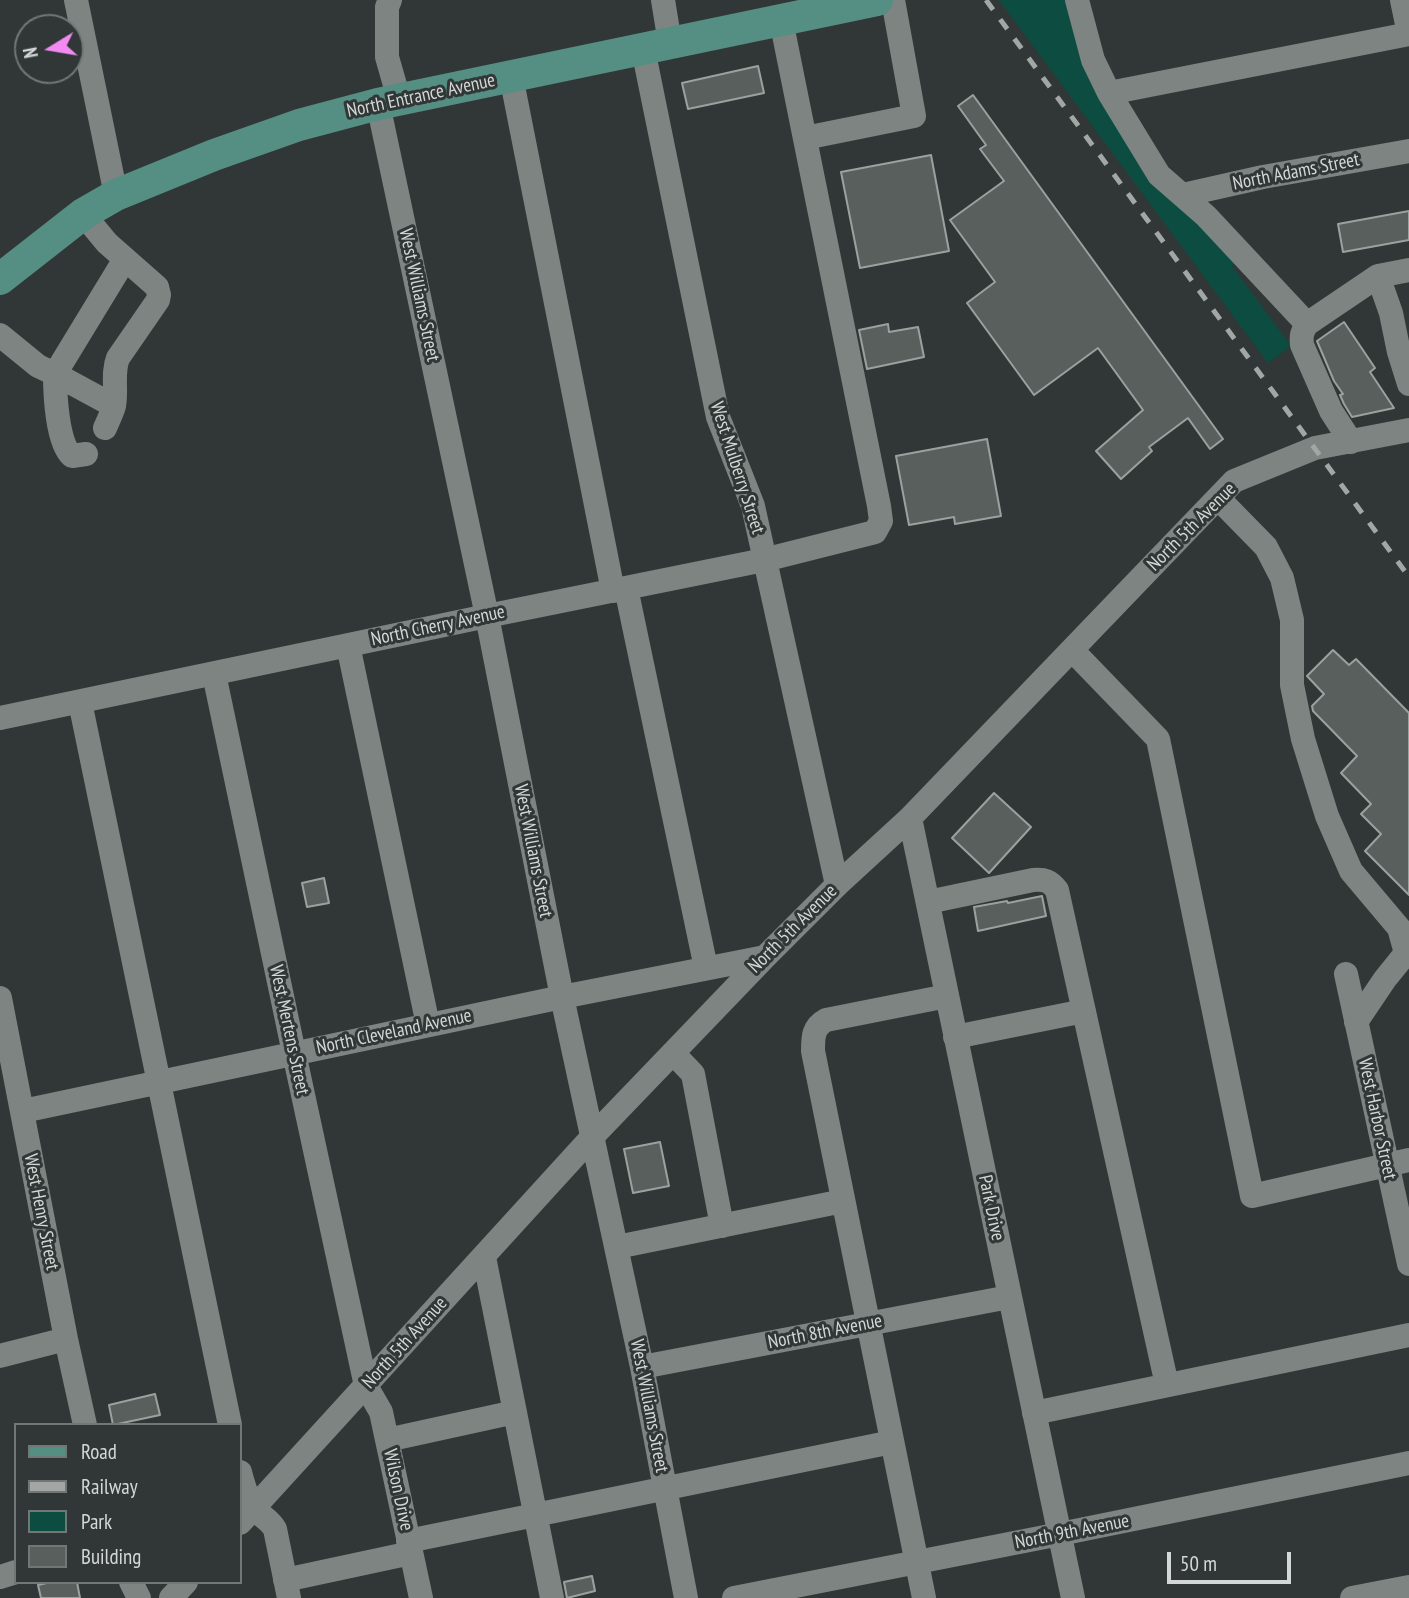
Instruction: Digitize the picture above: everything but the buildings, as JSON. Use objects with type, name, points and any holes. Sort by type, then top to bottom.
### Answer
[{"type":"main road","name":"North Entrance Avenue","points":[[0,279],[83,214],[116,195],[287,129],[389,102],[877,0]]},
{"type":"street","points":[[76,0],[116,195]]},
{"type":"street","name":"West Williams Street","points":[[390,0],[387,7],[389,102],[562,997],[642,1367],[686,1598]]},
{"type":"street","name":"West Mulberry Street","points":[[663,0],[657,46],[718,417],[753,506],[837,885]]},
{"type":"street","points":[[781,20],[805,138],[914,116],[893,0]]},
{"type":"street","points":[[1077,0],[1093,60],[1109,93],[1159,175],[1233,244],[1307,324]]},
{"type":"street","points":[[1109,93],[1409,34],[1402,0]]},
{"type":"street","points":[[511,76],[620,589],[706,968]]},
{"type":"street","name":"North Cherry Avenue","points":[[0,718],[764,560],[875,531],[881,521],[879,506],[805,138]]},
{"type":"street","name":"North Adams Street","points":[[1183,195],[1409,150]]},
{"type":"street","points":[[0,335],[10,353],[55,374],[110,417],[116,377],[114,367],[159,295],[157,288],[107,243],[83,214]]},
{"type":"street","points":[[86,454],[72,456],[65,449],[55,405],[55,374],[125,259]]},
{"type":"street","points":[[1351,442],[1331,411],[1302,345],[1303,330],[1307,324],[1378,276],[1409,270]]},
{"type":"street","points":[[1378,276],[1391,313],[1409,384]]},
{"type":"street","name":"North 5th Avenue","points":[[247,1516],[593,1136],[765,957],[837,885],[910,818],[1234,481],[1315,448],[1409,430]]},
{"type":"street","points":[[1218,498],[1266,547],[1282,578],[1292,620],[1292,685],[1303,739],[1327,816],[1351,871],[1399,928],[1406,953],[1356,1022]]},
{"type":"street","points":[[348,645],[428,1025]]},
{"type":"street","points":[[1072,650],[1158,739],[1252,1196],[1398,1163]]},
{"type":"street","name":"West Mertens Street","points":[[215,674],[366,1386]]},
{"type":"street","points":[[80,702],[230,1423]]},
{"type":"street","name":"Park Drive","points":[[910,818],[1073,1598]]},
{"type":"street","points":[[928,902],[1043,879],[1051,882],[1057,890],[1167,1385]]},
{"type":"street","name":"North Cleveland Avenue","points":[[23,1111],[765,957]]},
{"type":"street","name":"West Harbor Street","points":[[1346,974],[1356,1022],[1398,1163],[1409,1264]]},
{"type":"street","points":[[924,1598],[813,1051],[813,1035],[818,1024],[826,1020],[947,996]]},
{"type":"street","name":"West Henry Street","points":[[1,1005],[5,1054],[23,1111],[65,1339],[85,1423]]},
{"type":"street","points":[[956,1037],[1084,1011]]},
{"type":"street","points":[[673,1053],[692,1074],[722,1226]]},
{"type":"street","points":[[617,1247],[844,1201]]},
{"type":"street","points":[[484,1257],[552,1598]]},
{"type":"street","name":"North 8th Avenue","points":[[642,1367],[1009,1297]]},
{"type":"street","points":[[1034,1413],[1409,1335]]},
{"type":"street","points":[[0,1356],[65,1339]]},
{"type":"street","name":"Wilson Drive","points":[[366,1386],[381,1412],[421,1598]]},
{"type":"street","points":[[387,1440],[515,1412]]},
{"type":"street","points":[[242,1478],[246,1491],[247,1516],[271,1522],[275,1529],[287,1589],[410,1547],[535,1515],[892,1442]]},
{"type":"street","name":"North 9th Avenue","points":[[734,1598],[1409,1463]]},
{"type":"street","points":[[171,1598],[184,1584]]},
{"type":"street","points":[[1352,1598],[1409,1587]]},
{"type":"green space","points":[[999,0],[1069,0],[1089,67],[1237,262],[1232,266],[1291,346],[1268,363]]},
{"type":"railway","points":[[986,0],[1409,577]]}]
